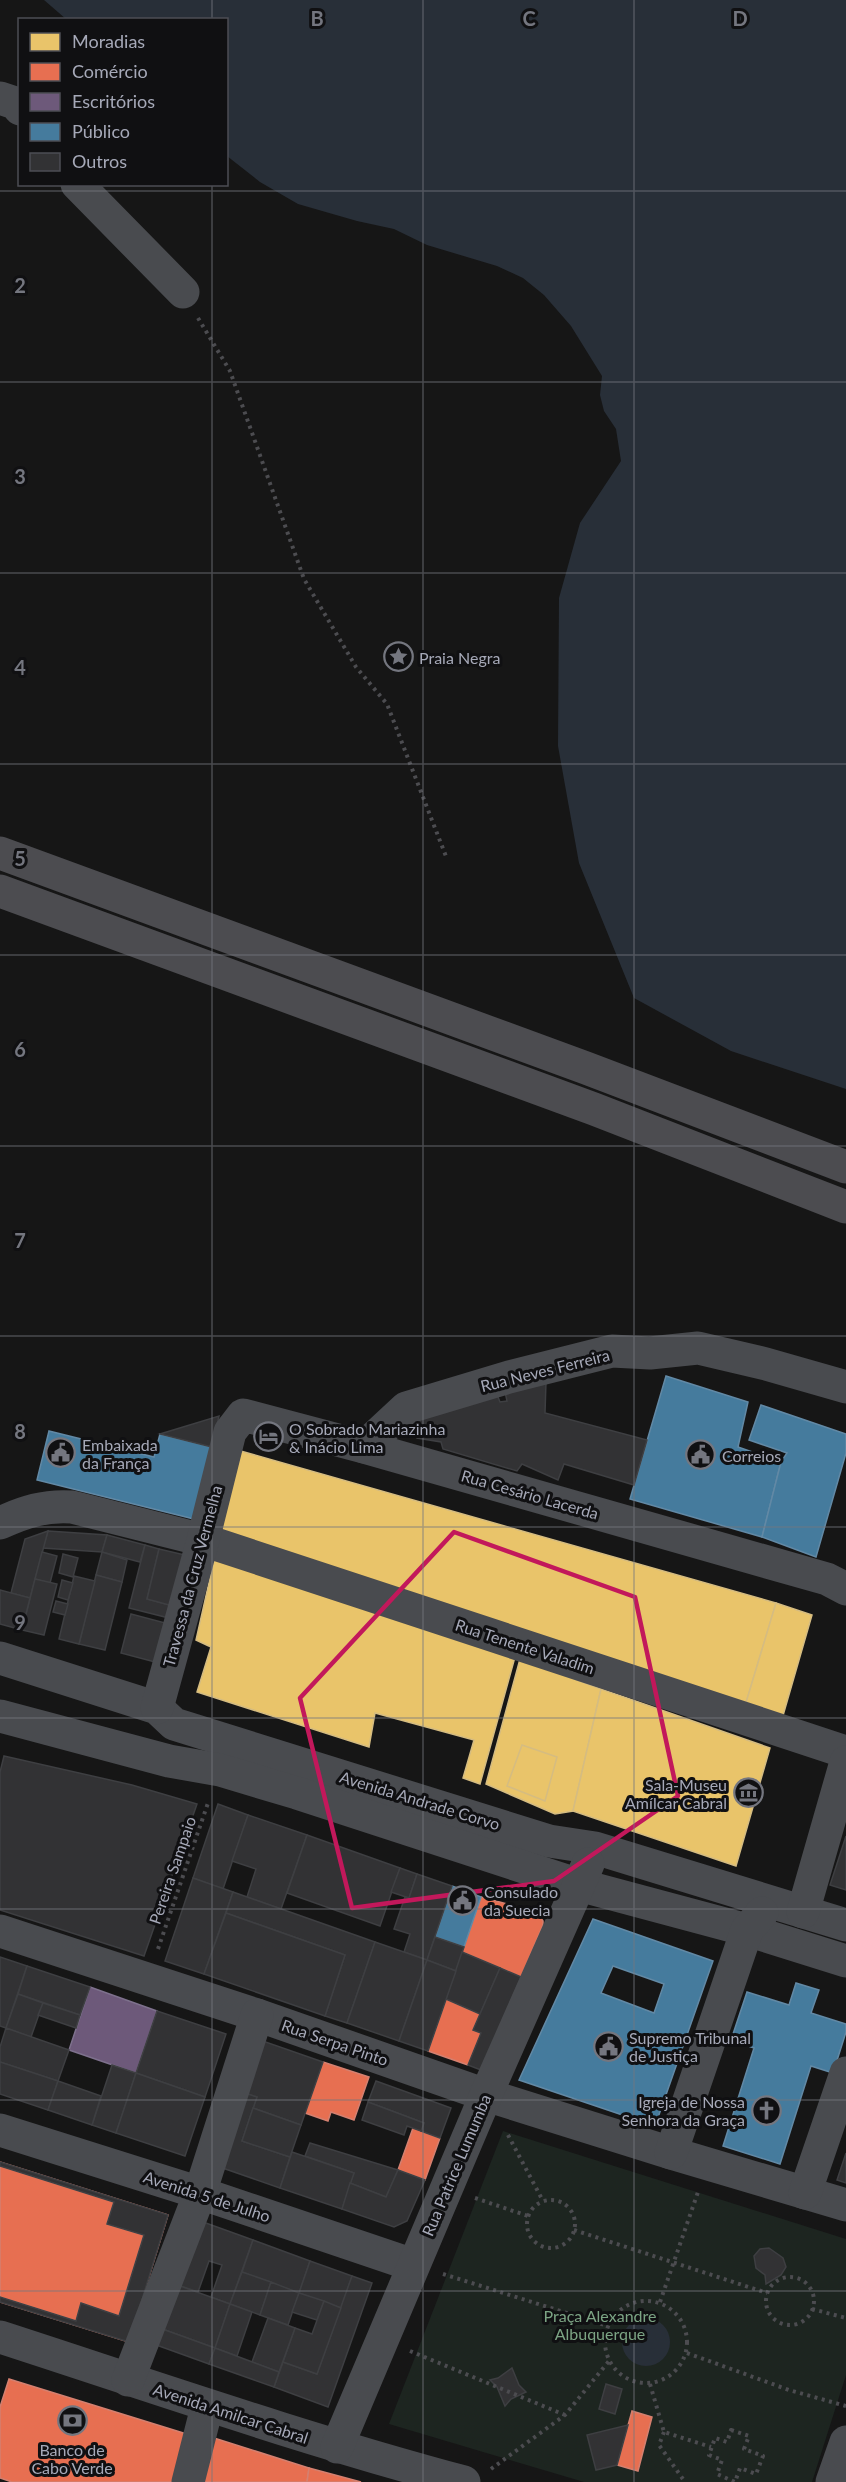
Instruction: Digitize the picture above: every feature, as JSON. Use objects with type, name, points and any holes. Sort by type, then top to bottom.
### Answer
[{"type":"main road","points":[[0,853],[586,1068],[846,1167]]},
{"type":"main road","points":[[0,891],[594,1109],[846,1207]]},
{"type":"street","points":[[0,98],[15,103],[18,107]]},
{"type":"street","points":[[79,186],[183,292]]},
{"type":"street","name":"Rua Neves Ferreira","points":[[364,1447],[406,1408],[508,1377],[612,1351],[650,1353],[698,1348],[766,1364],[846,1387]]},
{"type":"street","name":"Rua Cesário Lacerda","points":[[227,1443],[230,1432],[243,1415],[364,1447],[827,1579],[846,1589]]},
{"type":"street","name":"Travessa da Cruz Vermelha","points":[[157,1708],[227,1443]]},
{"type":"street","name":"Rua Tenente Valadim","points":[[0,1523],[34,1509],[63,1506],[203,1540],[846,1752]]},
{"type":"street","name":"Avenida Andrade Corvo","points":[[0,1658],[157,1708],[174,1724],[549,1840],[595,1848],[846,1925]]},
{"type":"street","name":"Avenida Andrade Corvo","points":[[0,1716],[170,1761],[220,1770],[579,1885],[747,1930],[846,1961]]},
{"type":"street","points":[[803,1912],[846,1762]]},
{"type":"street","name":"Rua Patrice Lumumba","points":[[337,2447],[486,2095],[595,1848]]},
{"type":"street","points":[[671,2154],[747,1930],[771,1902]]},
{"type":"street","name":"Rua Serpa Pinto","points":[[0,1931],[148,1978],[486,2095],[671,2154],[846,2205]]},
{"type":"street","points":[[128,2380],[205,2178],[257,2015]]},
{"type":"street","points":[[805,2193],[846,2073]]},
{"type":"street","name":"Avenida 5 de Julho","points":[[0,2130],[205,2178],[414,2265]]},
{"type":"street","name":"Avenida Amilcar Cabral","points":[[0,2338],[207,2407],[337,2447],[473,2479]]},
{"type":"street","points":[[188,2482],[207,2407]]},
{"type":"street","points":[[832,2482],[846,2442]]},
{"type":"path","points":[[183,292],[230,371],[304,579],[356,667],[387,704],[447,859]]},
{"type":"path","name":"Pereira Sampaio","points":[[148,1978],[220,1770]]},
{"type":"path","points":[[486,2095],[543,2200]]},
{"type":"path","points":[[660,2302],[708,2164]]},
{"type":"path","points":[[446,2188],[528,2216]]},
{"type":"path","points":[[543,2200],[565,2204],[574,2216],[574,2230],[565,2243],[551,2248],[543,2247],[531,2238],[527,2223],[531,2209],[543,2200]]},
{"type":"path","points":[[574,2230],[767,2293]]},
{"type":"path","points":[[414,2265],[608,2326]]},
{"type":"path","points":[[783,2277],[798,2278],[804,2281],[813,2293],[812,2308],[804,2320],[797,2324],[782,2324],[770,2315],[766,2300],[767,2293],[776,2281],[783,2277]]},
{"type":"path","points":[[643,2300],[660,2302],[673,2310],[684,2322],[688,2338],[687,2353],[678,2369],[665,2379],[650,2384],[633,2381],[619,2373],[609,2361],[605,2345],[608,2326],[615,2314],[627,2304],[643,2300]]},
{"type":"path","points":[[812,2308],[846,2318]]},
{"type":"path","points":[[382,2339],[565,2415]]},
{"type":"path","points":[[687,2353],[789,2390],[846,2406]]},
{"type":"path","points":[[473,2479],[565,2415],[609,2361]]},
{"type":"path","points":[[650,2384],[664,2432],[659,2445],[685,2482]]},
{"type":"path","points":[[731,2430],[749,2436],[744,2449],[763,2456],[756,2474],[740,2468],[735,2482],[717,2474],[722,2460],[709,2455],[711,2447],[715,2438],[727,2442],[731,2430]]},
{"type":"path","points":[[664,2432],[711,2447]]},
{"type":"highlighted area","points":[[454,1532],[635,1597],[678,1796],[554,1881],[352,1908],[300,1698]]},
{"type":"green space","name":"Praça Alexandre Albuquerque","points":[[503,2131],[846,2239],[846,2375],[812,2482],[584,2482],[389,2424]]},
{"type":"shaded area","points":[[44,0],[846,0],[846,1089],[731,1051],[634,998],[579,863],[558,746],[559,598],[580,523],[621,461],[616,429],[604,411],[600,395],[602,376],[571,326],[544,295],[523,278],[497,266],[427,245],[394,229],[298,204],[260,182],[228,157],[228,18],[65,18]]},
{"type":"shaded area","points":[[641,2318],[651,2318],[663,2325],[670,2337],[670,2347],[663,2359],[651,2366],[641,2366],[626,2355],[622,2347],[622,2337],[633,2322]]},
{"type":"building: Moradias","points":[[230,1448],[776,1603],[745,1706],[211,1526]]},
{"type":"building: Moradias","points":[[215,1556],[518,1646],[480,1784],[463,1778],[474,1740],[375,1713],[369,1747],[197,1692],[211,1647],[196,1640]]},
{"type":"building: Moradias","points":[[776,1603],[812,1615],[782,1719],[745,1706]]},
{"type":"building: Moradias","points":[[520,1659],[601,1689],[573,1811],[555,1814],[486,1784]]},
{"type":"building: Moradias","points":[[601,1689],[770,1748],[736,1866],[573,1811]]},
{"type":"building: Moradias","points":[[522,1745],[557,1757],[545,1801],[507,1786]]},
{"type":"building: Comércio","points":[[481,1897],[537,1912],[543,1921],[521,1977],[462,1952]]},
{"type":"building: Comércio","points":[[446,1999],[480,2014],[473,2030],[481,2033],[468,2065],[428,2051]]},
{"type":"building: Comércio","points":[[323,2062],[369,2077],[354,2120],[331,2112],[328,2121],[305,2113]]},
{"type":"building: Comércio","points":[[413,2128],[440,2138],[425,2180],[398,2170]]},
{"type":"building: Comércio","points":[[0,2162],[168,2215],[129,2342],[0,2302]]},
{"type":"building: Comércio","points":[[0,2166],[114,2202],[107,2224],[144,2235],[119,2316],[81,2303],[76,2321],[0,2297]]},
{"type":"building: Comércio","name":"Banco de Cabo Verde","points":[[9,2379],[190,2435],[176,2482],[12,2482],[0,2478],[0,2407]]},
{"type":"building: Comércio","points":[[632,2411],[652,2417],[638,2471],[617,2465]]},
{"type":"building: Comércio","points":[[214,2438],[309,2468],[307,2482],[204,2482]]},
{"type":"building: Comércio","points":[[309,2468],[361,2482],[307,2482]]},
{"type":"building: Escritórios","points":[[90,1987],[157,2011],[136,2073],[69,2050]]},
{"type":"building: Público","name":"Correios","points":[[666,1376],[748,1402],[738,1447],[781,1462],[762,1537],[630,1499]]},
{"type":"building: Público","points":[[761,1405],[846,1434],[846,1453],[816,1557],[762,1537],[781,1462],[787,1453],[749,1440]]},
{"type":"building: Público","points":[[49,1431],[154,1457],[160,1434],[212,1447],[194,1519],[37,1480]]},
{"type":"building: Público","points":[[452,1886],[481,1897],[464,1947],[435,1937]]},
{"type":"building: Público","name":"Supremo Tribunal de Justiça","points":[[593,1919],[713,1961],[655,2126],[519,2080]],"holes":[[[613,1966],[664,1984],[654,2013],[601,1993]]]},
{"type":"building: Público","name":"Igreja de Nossa Senhora da Graça","points":[[796,1983],[819,1990],[811,2013],[846,2024],[846,2032],[833,2073],[811,2066],[780,2164],[723,2146],[754,2048],[731,2040],[747,1992],[789,2005]]},
{"type":"building: Outros","points":[[546,1382],[545,1413],[647,1440],[634,1485],[564,1464],[558,1480],[522,1464],[517,1471],[443,1449],[441,1442],[417,1438],[414,1416],[496,1392],[500,1402],[507,1401],[504,1387]]},
{"type":"building: Outros","points":[[219,1416],[212,1447],[160,1434]]},
{"type":"building: Outros","points":[[48,1531],[107,1535],[102,1552],[43,1548]]},
{"type":"building: Outros","points":[[48,1531],[30,1598],[11,1593],[25,1539]]},
{"type":"building: Outros","points":[[107,1535],[145,1545],[140,1562],[102,1552]]},
{"type":"building: Outros","points":[[145,1545],[159,1549],[147,1599],[173,1606],[169,1618],[129,1608]]},
{"type":"building: Outros","points":[[159,1549],[185,1555],[173,1606],[147,1599]]},
{"type":"building: Outros","points":[[42,1552],[57,1556],[50,1583],[35,1579]]},
{"type":"building: Outros","points":[[102,1552],[127,1560],[122,1582],[96,1575]]},
{"type":"building: Outros","points":[[63,1554],[78,1558],[73,1577],[59,1573]]},
{"type":"building: Outros","points":[[96,1575],[122,1582],[105,1650],[79,1644]]},
{"type":"building: Outros","points":[[74,1576],[95,1581],[79,1644],[59,1639]]},
{"type":"building: Outros","points":[[35,1579],[57,1584],[44,1635],[22,1630]]},
{"type":"building: Outros","points":[[62,1580],[73,1583],[68,1600],[58,1597]]},
{"type":"building: Outros","points":[[0,1590],[30,1598],[22,1630],[0,1624]]},
{"type":"building: Outros","points":[[56,1601],[68,1604],[65,1615],[53,1612]]},
{"type":"building: Outros","points":[[131,1614],[169,1624],[159,1663],[121,1653]]},
{"type":"building: Outros","points":[[4,1756],[132,1785],[197,1804],[144,1956],[0,1910],[0,1772]]},
{"type":"building: Outros","points":[[218,1804],[248,1815],[223,1889],[193,1878]]},
{"type":"building: Outros","points":[[248,1815],[307,1835],[281,1909],[247,1897],[256,1869],[232,1861]]},
{"type":"building: Outros","points":[[307,1835],[400,1868],[380,1926],[287,1893]]},
{"type":"building: Outros","points":[[846,1836],[846,1890],[830,1885]]},
{"type":"building: Outros","points":[[400,1868],[417,1874],[409,1898],[391,1892]]},
{"type":"building: Outros","points":[[417,1874],[452,1886],[427,1960],[404,1952],[410,1934],[394,1929],[405,1897],[409,1898]]},
{"type":"building: Outros","points":[[193,1878],[233,1892],[204,1974],[165,1961]]},
{"type":"building: Outros","points":[[233,1892],[375,1942],[347,2023],[325,2016],[345,1955],[226,1913]]},
{"type":"building: Outros","points":[[226,1913],[345,1955],[325,2016],[204,1974]]},
{"type":"building: Outros","points":[[435,1937],[464,1947],[456,1971],[427,1960]]},
{"type":"building: Outros","points":[[375,1942],[427,1960],[399,2041],[347,2023]]},
{"type":"building: Outros","points":[[462,1952],[500,1968],[480,2014],[446,1999]]},
{"type":"building: Outros","points":[[0,1957],[27,1966],[6,2028],[0,2026]]},
{"type":"building: Outros","points":[[427,1960],[456,1971],[428,2051],[399,2041]]},
{"type":"building: Outros","points":[[27,1966],[90,1987],[80,2015],[18,1994]]},
{"type":"building: Outros","points":[[500,1968],[521,1977],[481,2070],[468,2065],[481,2033],[473,2030]]},
{"type":"building: Outros","points":[[18,1994],[43,2003],[31,2037],[6,2028]]},
{"type":"building: Outros","points":[[43,2003],[80,2015],[76,2028],[38,2015]]},
{"type":"building: Outros","points":[[157,2011],[226,2034],[205,2097],[136,2073]]},
{"type":"building: Outros","points":[[6,2028],[69,2050],[58,2081],[0,2062],[0,2047]]},
{"type":"building: Outros","points":[[254,2038],[323,2062],[301,2125],[253,2108],[257,2097],[236,2090]]},
{"type":"building: Outros","points":[[0,2062],[58,2081],[48,2110],[0,2094]]},
{"type":"building: Outros","points":[[112,2065],[136,2073],[116,2133],[92,2125]]},
{"type":"building: Outros","points":[[136,2073],[205,2097],[185,2156],[116,2133]]},
{"type":"building: Outros","points":[[58,2081],[101,2096],[92,2125],[48,2110]]},
{"type":"building: Outros","points":[[376,2081],[451,2108],[440,2138],[421,2131],[424,2123],[368,2102]]},
{"type":"building: Outros","points":[[236,2090],[257,2097],[242,2141],[290,2157],[280,2188],[211,2164]]},
{"type":"building: Outros","points":[[368,2102],[424,2123],[421,2131],[407,2126],[404,2135],[362,2120]]},
{"type":"building: Outros","points":[[253,2108],[301,2125],[290,2157],[242,2141]]},
{"type":"building: Outros","points":[[310,2143],[398,2170],[386,2197],[350,2183],[354,2173],[305,2156]]},
{"type":"building: Outros","points":[[292,2152],[354,2173],[342,2209],[280,2188]]},
{"type":"building: Outros","points":[[846,2153],[846,2183],[837,2180]]},
{"type":"building: Outros","points":[[0,2162],[168,2215],[129,2342],[0,2302],[0,2297],[76,2321],[81,2303],[119,2316],[144,2235],[107,2224],[114,2202],[0,2166]]},
{"type":"building: Outros","points":[[398,2170],[425,2180],[407,2221],[394,2227],[342,2209],[350,2183],[386,2197]]},
{"type":"building: Outros","points":[[192,2218],[253,2240],[230,2304],[211,2297],[222,2265],[209,2261],[198,2292],[169,2282]]},
{"type":"building: Outros","points":[[253,2240],[310,2261],[299,2293],[242,2272]]},
{"type":"building: Outros","points":[[769,2248],[783,2258],[786,2267],[781,2275],[766,2284],[765,2275],[756,2268],[754,2256],[760,2249]]},
{"type":"building: Outros","points":[[310,2261],[352,2276],[341,2308],[299,2293]]},
{"type":"building: Outros","points":[[242,2272],[271,2282],[260,2315],[230,2304]]},
{"type":"building: Outros","points":[[352,2276],[372,2283],[328,2407],[274,2387],[283,2362],[317,2374]]},
{"type":"building: Outros","points":[[169,2282],[230,2304],[215,2348],[154,2326]]},
{"type":"building: Outros","points":[[271,2282],[299,2293],[288,2325],[260,2315]]},
{"type":"building: Outros","points":[[299,2293],[324,2301],[317,2320],[292,2312]]},
{"type":"building: Outros","points":[[324,2301],[341,2308],[317,2374],[283,2362],[295,2328],[312,2334]]},
{"type":"building: Outros","points":[[230,2304],[252,2312],[237,2356],[215,2348]]},
{"type":"building: Outros","points":[[268,2318],[295,2328],[279,2372],[252,2362]]},
{"type":"building: Outros","points":[[154,2326],[215,2348],[209,2364],[148,2342]]},
{"type":"building: Outros","points":[[215,2348],[279,2372],[274,2387],[209,2364]]},
{"type":"building: Outros","points":[[512,2368],[519,2385],[526,2392],[511,2399],[505,2406],[497,2387],[490,2380],[498,2378]]},
{"type":"building: Outros","points":[[606,2384],[622,2389],[615,2414],[599,2409]]},
{"type":"building: Outros","points":[[628,2425],[617,2465],[596,2470],[587,2435]]},
{"type":"place","name":"Praia Negra","points":[[398,657]]},
{"type":"place","name":"O Sobrado Mariazinha & Inácio Lima","points":[[268,1437]]},
{"type":"place","name":"Embaixada da França","points":[[61,1453]]},
{"type":"place","name":"Correios","points":[[701,1455]]},
{"type":"place","name":"Sala-Museu Amílcar Cabral","points":[[748,1793]]},
{"type":"place","name":"Consulado da Suecia","points":[[463,1900]]},
{"type":"place","name":"Supremo Tribunal de Justiça","points":[[608,2046]]},
{"type":"place","name":"Igreja de Nossa Senhora da Graça","points":[[766,2110]]},
{"type":"place","name":"Banco de Cabo Verde","points":[[72,2421]]}]
